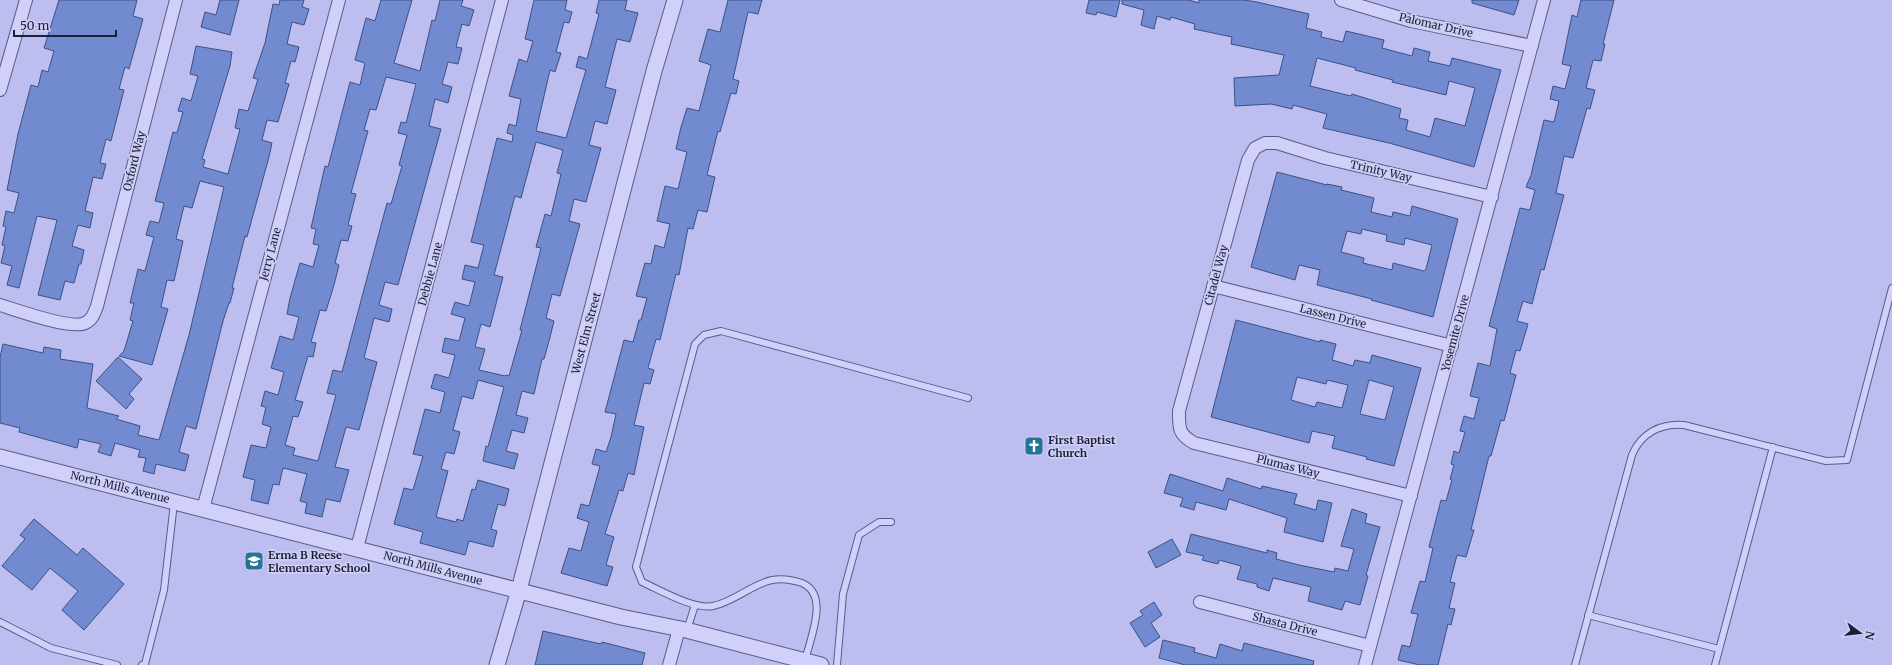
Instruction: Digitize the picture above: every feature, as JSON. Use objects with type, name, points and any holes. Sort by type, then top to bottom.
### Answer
[{"type":"street","points":[[0,90],[26,0]]},
{"type":"street","name":"Oxford Way","points":[[0,305],[67,325],[84,324],[92,318],[97,306],[176,0]]},
{"type":"street","name":"Jerry Lane","points":[[204,508],[339,0]]},
{"type":"street","name":"Debbie Lane","points":[[357,548],[502,0]]},
{"type":"street","name":"West Elm Street","points":[[497,665],[519,590],[654,71],[674,0]]},
{"type":"street","name":"Palomar Drive","points":[[1341,0],[1411,21],[1532,46]]},
{"type":"street","name":"Yosemite Drive","points":[[1365,665],[1544,0]]},
{"type":"street","name":"Citadel Way","points":[[1179,420],[1179,411],[1248,160],[1255,148],[1264,143],[1270,143]]},
{"type":"street","name":"Trinity Way","points":[[1270,143],[1492,197]]},
{"type":"street","name":"Lassen Drive","points":[[1213,286],[1452,346]]},
{"type":"street","name":"Plumas Way","points":[[1179,420],[1179,427],[1184,437],[1194,443],[1411,496]]},
{"type":"street","name":"North Mills Avenue","points":[[0,456],[621,617],[683,630],[821,665]]},
{"type":"street","name":"Shasta Drive","points":[[1200,602],[1370,646]]},
{"type":"street","points":[[669,665],[683,630]]},
{"type":"lane","points":[[1575,665],[1632,455],[1642,438],[1657,428],[1677,424],[1826,461],[1847,460],[1892,288]]},
{"type":"lane","points":[[805,661],[818,606],[816,596],[809,586],[794,580],[772,580],[713,606],[695,605],[642,582],[636,567],[695,344],[704,335],[721,331],[968,398]]},
{"type":"lane","points":[[1715,665],[1773,447]]},
{"type":"lane","points":[[142,665],[144,664],[153,637],[164,590],[174,501]]},
{"type":"lane","points":[[837,665],[843,594],[859,535],[879,522],[891,522]]},
{"type":"lane","points":[[683,630],[695,605]]},
{"type":"lane","points":[[1588,616],[1719,649]]},
{"type":"lane","points":[[0,622],[51,648],[117,665]]},
{"type":"building","points":[[59,0],[137,0],[133,16],[143,19],[129,69],[125,67],[119,89],[124,90],[111,141],[106,139],[100,163],[106,164],[102,179],[93,177],[85,211],[93,213],[90,228],[78,225],[72,246],[84,250],[81,264],[79,264],[74,283],[65,281],[60,300],[38,295],[57,220],[37,216],[19,288],[7,285],[12,266],[1,263],[5,246],[2,245],[6,227],[3,226],[6,211],[14,213],[19,193],[7,190],[18,134],[31,85],[38,87],[42,70],[48,72],[54,51],[44,48]]},
{"type":"building","points":[[220,0],[239,0],[230,35],[201,27],[205,12],[216,15]]},
{"type":"building","points":[[280,0],[304,0],[302,7],[309,9],[304,25],[292,22],[287,44],[299,47],[295,62],[291,61],[285,83],[289,84],[278,122],[267,120],[262,140],[272,143],[269,157],[247,237],[245,236],[232,288],[234,288],[223,321],[196,429],[186,426],[179,452],[189,455],[185,471],[156,464],[154,474],[143,471],[146,458],[138,457],[140,450],[115,443],[111,456],[98,452],[101,444],[79,439],[77,448],[19,432],[20,428],[0,423],[0,357],[3,344],[43,353],[44,347],[61,350],[60,359],[93,364],[87,408],[119,416],[116,419],[140,426],[138,435],[159,440],[189,335],[224,187],[200,181],[192,208],[184,206],[176,239],[183,241],[174,281],[167,280],[161,307],[168,309],[152,365],[119,356],[124,351],[133,321],[130,320],[134,303],[130,303],[138,269],[145,271],[154,237],[146,235],[150,221],[159,223],[164,203],[155,201],[173,132],[177,133],[183,112],[178,111],[182,98],[191,101],[198,76],[190,74],[196,46],[232,52],[230,66],[202,159],[205,160],[203,167],[228,174],[240,129],[235,128],[239,109],[248,111],[258,79],[253,78],[265,43],[273,4],[279,5]]},
{"type":"building","points":[[381,0],[412,0],[394,63],[420,71],[432,20],[435,21],[440,0],[463,0],[461,6],[474,10],[469,26],[462,24],[456,47],[462,48],[458,64],[448,62],[442,84],[452,87],[448,103],[435,99],[429,126],[441,129],[398,285],[385,282],[379,305],[392,309],[389,322],[374,318],[364,358],[377,362],[359,430],[346,427],[335,467],[349,470],[340,502],[326,499],[322,517],[305,513],[307,503],[300,501],[307,474],[283,468],[279,485],[273,484],[268,504],[251,500],[255,480],[243,477],[251,445],[266,448],[271,427],[262,424],[266,407],[261,406],[265,391],[278,395],[284,372],[271,368],[280,336],[293,340],[299,317],[287,314],[290,298],[300,263],[313,267],[319,245],[313,244],[316,229],[311,228],[325,166],[328,167],[350,82],[360,85],[365,63],[355,60],[366,18],[375,21]],"holes":[[[386,77],[416,84],[406,123],[401,122],[398,133],[407,135],[399,165],[402,166],[391,204],[387,203],[342,372],[333,370],[327,393],[336,395],[318,461],[293,455],[295,448],[285,445],[293,416],[298,417],[303,402],[295,400],[308,356],[313,357],[316,343],[311,342],[320,310],[326,311],[334,285],[339,265],[335,263],[341,240],[348,241],[352,226],[348,225],[356,194],[351,193],[368,131],[364,130],[370,109],[376,110]]]},
{"type":"building","points":[[534,0],[567,0],[565,10],[572,12],[569,23],[564,22],[556,52],[561,53],[555,72],[550,70],[536,131],[566,138],[586,70],[576,67],[579,56],[587,59],[599,14],[596,13],[599,0],[627,0],[625,10],[638,13],[630,42],[617,39],[605,87],[616,90],[607,124],[595,121],[589,145],[601,148],[586,202],[574,199],[569,221],[580,224],[560,296],[552,294],[546,318],[554,321],[544,359],[542,359],[534,394],[522,391],[516,415],[528,418],[524,433],[512,430],[506,451],[518,454],[514,469],[483,461],[486,446],[488,447],[504,387],[478,380],[473,399],[462,396],[453,430],[460,432],[454,454],[446,452],[441,469],[448,471],[436,517],[456,522],[457,519],[463,521],[472,489],[475,490],[478,480],[509,489],[505,506],[498,504],[491,529],[497,531],[493,547],[469,541],[465,555],[420,543],[423,532],[394,524],[404,488],[413,490],[423,456],[413,454],[425,409],[440,413],[445,392],[431,388],[435,374],[449,378],[455,355],[442,352],[445,338],[459,341],[465,318],[451,314],[455,302],[469,306],[475,282],[462,279],[465,265],[478,268],[484,245],[471,242],[497,138],[512,142],[513,135],[507,133],[509,124],[516,126],[521,99],[509,96],[519,59],[527,62],[533,41],[525,39]],"holes":[[[536,142],[563,150],[557,173],[561,174],[551,216],[545,214],[536,247],[541,248],[520,330],[522,330],[509,376],[479,370],[485,349],[475,347],[481,324],[490,327],[503,277],[494,275],[515,196],[521,198]]]},
{"type":"building","points":[[728,0],[762,0],[758,14],[748,12],[733,79],[739,81],[736,94],[731,93],[720,132],[718,131],[707,175],[715,177],[707,212],[698,210],[693,229],[688,228],[679,275],[676,274],[660,340],[656,339],[648,368],[654,370],[650,384],[644,383],[634,425],[644,427],[634,475],[628,473],[623,491],[619,490],[605,534],[614,537],[606,565],[613,567],[607,586],[561,573],[569,548],[581,551],[589,522],[577,518],[581,504],[589,506],[600,466],[592,464],[596,449],[606,452],[611,437],[616,414],[605,412],[624,340],[633,342],[647,298],[636,296],[640,281],[645,263],[651,264],[655,245],[664,248],[670,224],[657,221],[665,186],[678,189],[687,152],[676,149],[681,127],[687,108],[699,111],[711,65],[699,61],[708,29],[720,32]]},
{"type":"building","points":[[1089,0],[1120,0],[1116,17],[1097,12],[1096,15],[1086,13]]},
{"type":"building","points":[[1122,0],[1189,0],[1199,3],[1199,0],[1244,0],[1257,2],[1309,14],[1306,28],[1322,32],[1321,37],[1343,42],[1346,31],[1384,40],[1382,48],[1412,56],[1414,48],[1430,52],[1428,61],[1450,66],[1452,58],[1501,70],[1474,167],[1389,143],[1323,128],[1327,114],[1293,105],[1292,109],[1271,104],[1235,106],[1234,78],[1279,75],[1284,55],[1231,44],[1232,37],[1194,29],[1195,24],[1171,17],[1170,20],[1157,16],[1154,29],[1141,25],[1144,10],[1122,4]],"holes":[[[1317,58],[1356,68],[1355,70],[1393,80],[1392,82],[1446,95],[1449,81],[1475,88],[1465,126],[1435,118],[1430,137],[1406,130],[1408,120],[1399,118],[1401,109],[1352,94],[1351,96],[1310,86]]]},
{"type":"building","points":[[1472,0],[1519,0],[1514,15],[1472,3]]},
{"type":"building","points":[[1581,0],[1614,0],[1603,44],[1605,44],[1601,61],[1593,60],[1586,88],[1595,90],[1590,109],[1587,108],[1573,158],[1564,156],[1556,193],[1564,195],[1544,270],[1541,269],[1532,304],[1523,301],[1517,321],[1528,324],[1520,351],[1516,350],[1510,373],[1516,375],[1504,421],[1501,420],[1491,456],[1489,456],[1471,530],[1474,530],[1466,557],[1457,555],[1450,582],[1455,583],[1449,608],[1455,609],[1451,625],[1448,624],[1438,665],[1420,665],[1398,660],[1402,645],[1410,647],[1418,614],[1411,613],[1420,581],[1425,582],[1433,548],[1429,547],[1441,500],[1446,501],[1452,480],[1450,479],[1454,465],[1451,464],[1454,451],[1459,453],[1465,432],[1460,431],[1464,416],[1474,419],[1479,398],[1470,396],[1478,363],[1490,366],[1497,329],[1489,326],[1520,208],[1530,210],[1535,190],[1526,187],[1531,175],[1544,120],[1554,122],[1559,101],[1550,99],[1553,86],[1565,89],[1571,66],[1562,64],[1572,15],[1577,17]]},
{"type":"building","points":[[1277,172],[1327,185],[1342,187],[1341,190],[1374,198],[1371,212],[1392,217],[1393,212],[1410,216],[1412,206],[1458,219],[1433,317],[1317,285],[1320,270],[1299,265],[1295,280],[1251,267]],"holes":[[[1362,229],[1387,235],[1386,241],[1404,245],[1405,238],[1432,245],[1426,269],[1424,271],[1393,263],[1392,270],[1363,263],[1364,258],[1341,252],[1347,231],[1361,234]]]},
{"type":"building","points":[[1236,320],[1320,342],[1320,340],[1336,344],[1332,360],[1353,366],[1355,360],[1370,363],[1372,355],[1421,368],[1394,466],[1332,448],[1335,436],[1312,431],[1309,443],[1211,417]],"holes":[[[1297,377],[1326,384],[1327,380],[1348,385],[1342,408],[1317,402],[1315,407],[1291,400]],[[1369,380],[1394,387],[1385,420],[1360,414]]]},
{"type":"building","points":[[118,357],[142,379],[129,394],[134,399],[126,409],[96,381]]},
{"type":"building","points":[[1170,474],[1223,491],[1227,478],[1261,489],[1262,486],[1297,494],[1294,504],[1316,510],[1318,500],[1332,503],[1323,542],[1284,532],[1287,518],[1229,499],[1226,510],[1196,502],[1194,510],[1180,506],[1183,498],[1164,493]]},
{"type":"building","points":[[1352,509],[1367,514],[1365,523],[1380,527],[1366,575],[1368,576],[1360,605],[1345,601],[1342,610],[1308,601],[1311,587],[1273,578],[1269,591],[1257,587],[1257,584],[1237,579],[1241,566],[1219,560],[1218,564],[1202,560],[1204,556],[1186,552],[1191,534],[1267,553],[1267,550],[1277,553],[1276,559],[1299,565],[1334,572],[1335,568],[1348,571],[1354,549],[1341,546]]},
{"type":"building","points":[[34,519],[77,555],[83,548],[124,584],[84,630],[62,610],[78,591],[50,568],[32,590],[2,566],[25,539],[20,535]]},
{"type":"building","points":[[1172,539],[1181,555],[1156,568],[1148,552]]},
{"type":"building","points":[[1154,602],[1162,615],[1151,623],[1160,637],[1145,647],[1130,623],[1143,615],[1140,611]]},
{"type":"building","points":[[543,631],[601,644],[602,642],[645,653],[642,665],[535,665]]},
{"type":"building","points":[[1163,640],[1195,648],[1194,652],[1216,658],[1220,644],[1242,651],[1244,643],[1314,661],[1313,665],[1185,665],[1159,658]]},
{"type":"place","name":"First Baptist Church","points":[[1034,446]]},
{"type":"place","name":"Erma B Reese Elementary School","points":[[254,561]]}]
